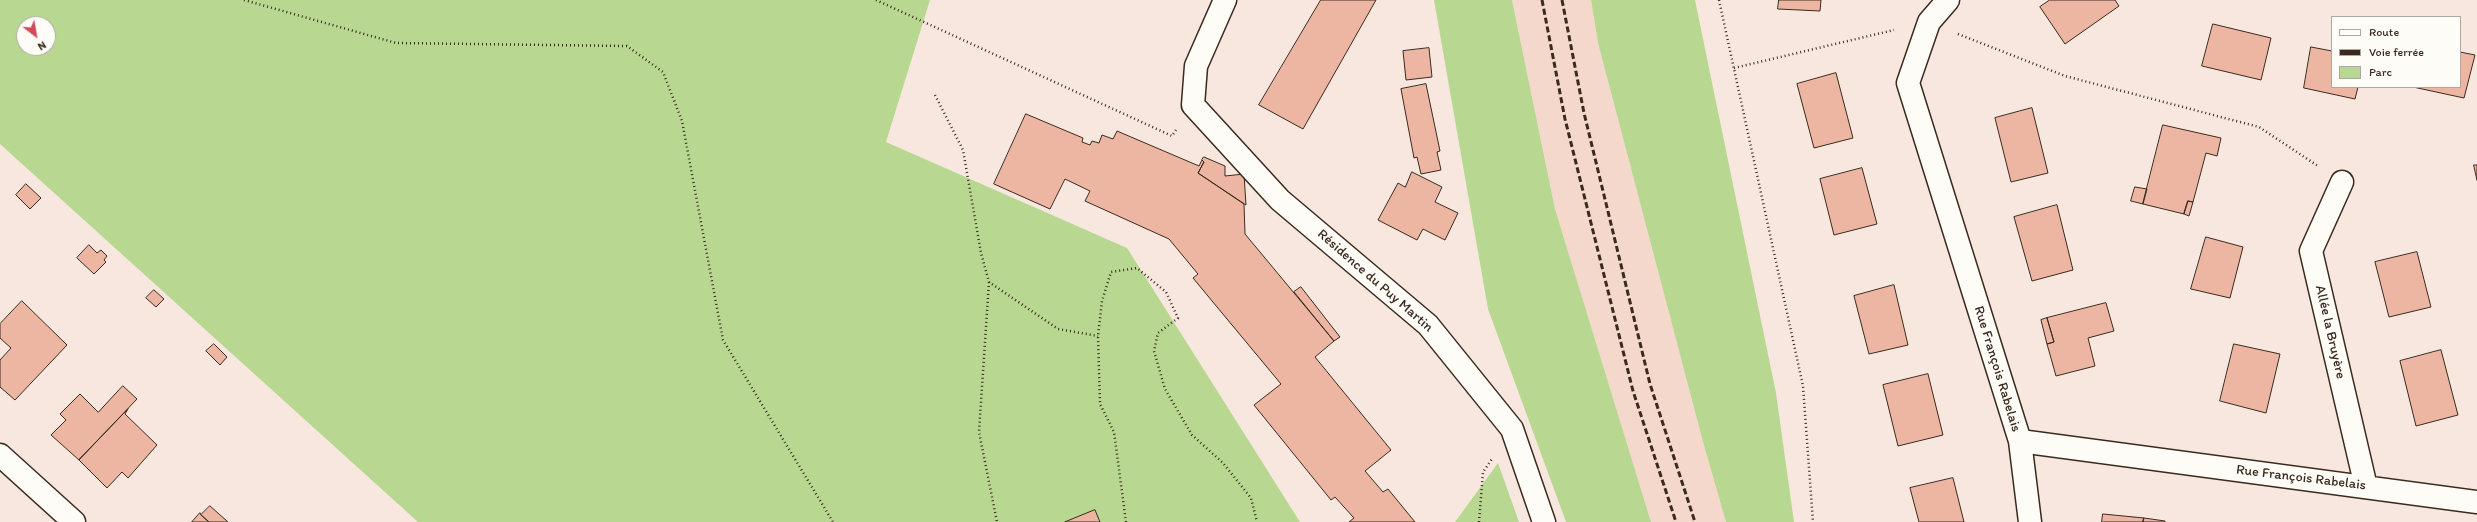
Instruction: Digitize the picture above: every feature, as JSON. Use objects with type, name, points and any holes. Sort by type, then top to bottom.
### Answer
[{"type":"street","points":[[1193,105],[1196,66],[1224,0]]},
{"type":"street","name":"Rue François Rabelais","points":[[1948,0],[1929,22],[1908,83],[2020,442],[2477,502]]},
{"type":"street","name":"Résidence du Puy Martin","points":[[1193,105],[1280,200],[1428,325],[1512,429],[1544,522]]},
{"type":"street","name":"Allée la Bruyère","points":[[2342,182],[2311,251],[2366,487]]},
{"type":"street","points":[[2020,442],[2030,522]]},
{"type":"street","points":[[0,454],[74,522]]},
{"type":"path","points":[[244,0],[396,43],[627,46],[663,72],[682,121],[723,340],[832,522]]},
{"type":"path","points":[[876,0],[1172,136],[1193,105]]},
{"type":"path","points":[[1719,0],[1803,386],[1813,522]]},
{"type":"path","points":[[1734,68],[1929,22],[2065,76],[2259,127],[2342,182]]},
{"type":"path","points":[[935,95],[963,150],[981,253],[989,282],[979,432],[997,522]]},
{"type":"path","points":[[1126,522],[1114,432],[1100,404],[1098,336],[1102,301],[1111,272],[1137,268],[1166,292],[1178,318],[1158,333],[1154,351],[1165,389],[1192,434],[1223,463],[1251,498],[1257,522]]},
{"type":"path","points":[[989,282],[1058,329],[1098,336]]},
{"type":"path","points":[[1479,522],[1483,472],[1512,429]]},
{"type":"shaded area","points":[[1512,0],[1591,0],[1598,43],[1703,442],[1726,522],[1651,522],[1555,209]]},
{"type":"green space","points":[[0,0],[930,0],[886,142],[1127,248],[1300,522],[418,522],[0,144]]},
{"type":"green space","points":[[1434,0],[1512,0],[1555,209],[1651,522],[1566,522],[1488,309]]},
{"type":"green space","points":[[1591,0],[1695,0],[1776,393],[1794,522],[1726,522],[1703,442],[1598,43]]},
{"type":"green space","points":[[1498,463],[1519,522],[1455,522]]},
{"type":"building","points":[[1321,0],[1376,0],[1303,129],[1259,105]]},
{"type":"building","points":[[1779,0],[1821,0],[1820,11],[1778,9]]},
{"type":"building","points":[[2050,0],[2115,0],[2119,6],[2065,44],[2040,7]]},
{"type":"building","points":[[2213,24],[2271,38],[2261,80],[2202,66]]},
{"type":"building","points":[[2311,47],[2331,51],[2331,88],[2358,88],[2355,99],[2304,88]]},
{"type":"building","points":[[1429,48],[1432,77],[1406,80],[1403,51]]},
{"type":"building","points":[[2461,52],[2475,55],[2464,98],[2418,88],[2461,88]]},
{"type":"building","points":[[1836,73],[1853,138],[1814,148],[1797,84]]},
{"type":"building","points":[[1426,84],[1440,151],[1437,152],[1441,170],[1421,174],[1417,157],[1414,158],[1401,89]]},
{"type":"building","points":[[2032,108],[2048,173],[2011,182],[1995,118]]},
{"type":"building","points":[[1026,114],[1083,138],[1082,142],[1090,145],[1092,141],[1099,143],[1102,135],[1113,139],[1117,131],[1199,166],[1202,160],[1204,162],[1198,173],[1244,204],[1245,234],[1334,341],[1315,357],[1391,450],[1365,471],[1383,492],[1388,489],[1415,522],[1349,522],[1354,518],[1335,497],[1331,500],[1254,405],[1281,384],[1193,278],[1198,274],[1169,239],[1085,201],[1090,191],[1065,179],[1050,209],[994,184]]},
{"type":"building","points":[[2163,125],[2221,138],[2217,156],[2206,153],[2193,202],[2188,201],[2184,214],[2143,204]]},
{"type":"building","points":[[1204,157],[1225,166],[1225,176],[1244,174],[1246,205],[1198,173],[1204,162],[1202,160]]},
{"type":"building","points":[[2474,165],[2477,165],[2477,180]]},
{"type":"building","points":[[1862,168],[1877,224],[1834,235],[1820,179]]},
{"type":"building","points":[[1412,172],[1442,187],[1435,202],[1458,213],[1445,240],[1423,229],[1417,240],[1378,220],[1398,183],[1405,187]]},
{"type":"building","points":[[26,184],[41,198],[30,209],[16,195]]},
{"type":"building","points":[[2135,187],[2147,189],[2143,204],[2131,201]]},
{"type":"building","points":[[2188,201],[2193,202],[2189,216],[2184,214]]},
{"type":"building","points":[[2057,205],[2073,270],[2032,281],[2014,217]]},
{"type":"building","points":[[2206,237],[2243,247],[2230,298],[2191,289]]},
{"type":"building","points":[[89,245],[97,253],[101,250],[107,256],[104,260],[106,262],[94,274],[77,258]]},
{"type":"building","points":[[2417,252],[2431,307],[2389,317],[2375,262]]},
{"type":"building","points":[[1894,285],[1908,345],[1869,354],[1854,296]]},
{"type":"building","points":[[1301,287],[1340,337],[1334,341],[1294,292]]},
{"type":"building","points":[[154,290],[164,299],[156,307],[146,298]]},
{"type":"building","points":[[22,301],[67,345],[15,400],[0,387],[0,360],[11,348],[0,338],[0,324]]},
{"type":"building","points":[[2106,303],[2114,331],[2088,338],[2095,366],[2056,376],[2047,344],[2054,342],[2047,318]]},
{"type":"building","points":[[2047,318],[2054,342],[2047,344],[2041,320]]},
{"type":"building","points":[[214,344],[227,357],[220,365],[206,351]]},
{"type":"building","points":[[2234,344],[2280,354],[2266,413],[2220,401]]},
{"type":"building","points":[[2441,350],[2458,415],[2416,426],[2400,361]]},
{"type":"building","points":[[1928,374],[1943,435],[1898,446],[1883,385]]},
{"type":"building","points":[[123,386],[137,399],[79,460],[51,435],[66,420],[60,414],[80,394],[98,412]]},
{"type":"building","points":[[128,409],[125,414],[157,445],[128,478],[122,472],[107,488],[79,460]]},
{"type":"building","points":[[1953,478],[1964,522],[1919,522],[1910,488]]},
{"type":"building","points":[[210,506],[228,522],[209,522],[201,515]]},
{"type":"building","points":[[1095,510],[1100,522],[1065,522]]},
{"type":"building","points":[[200,513],[201,515],[209,522],[192,522]]},
{"type":"building","points":[[2103,514],[2144,518],[2143,522],[2102,522]]},
{"type":"building","points":[[2144,518],[2165,521],[2165,522],[2143,522]]},
{"type":"railway","points":[[1542,0],[1565,119],[1633,391],[1676,522]]},
{"type":"railway","points":[[1562,0],[1584,113],[1650,384],[1695,522]]}]
